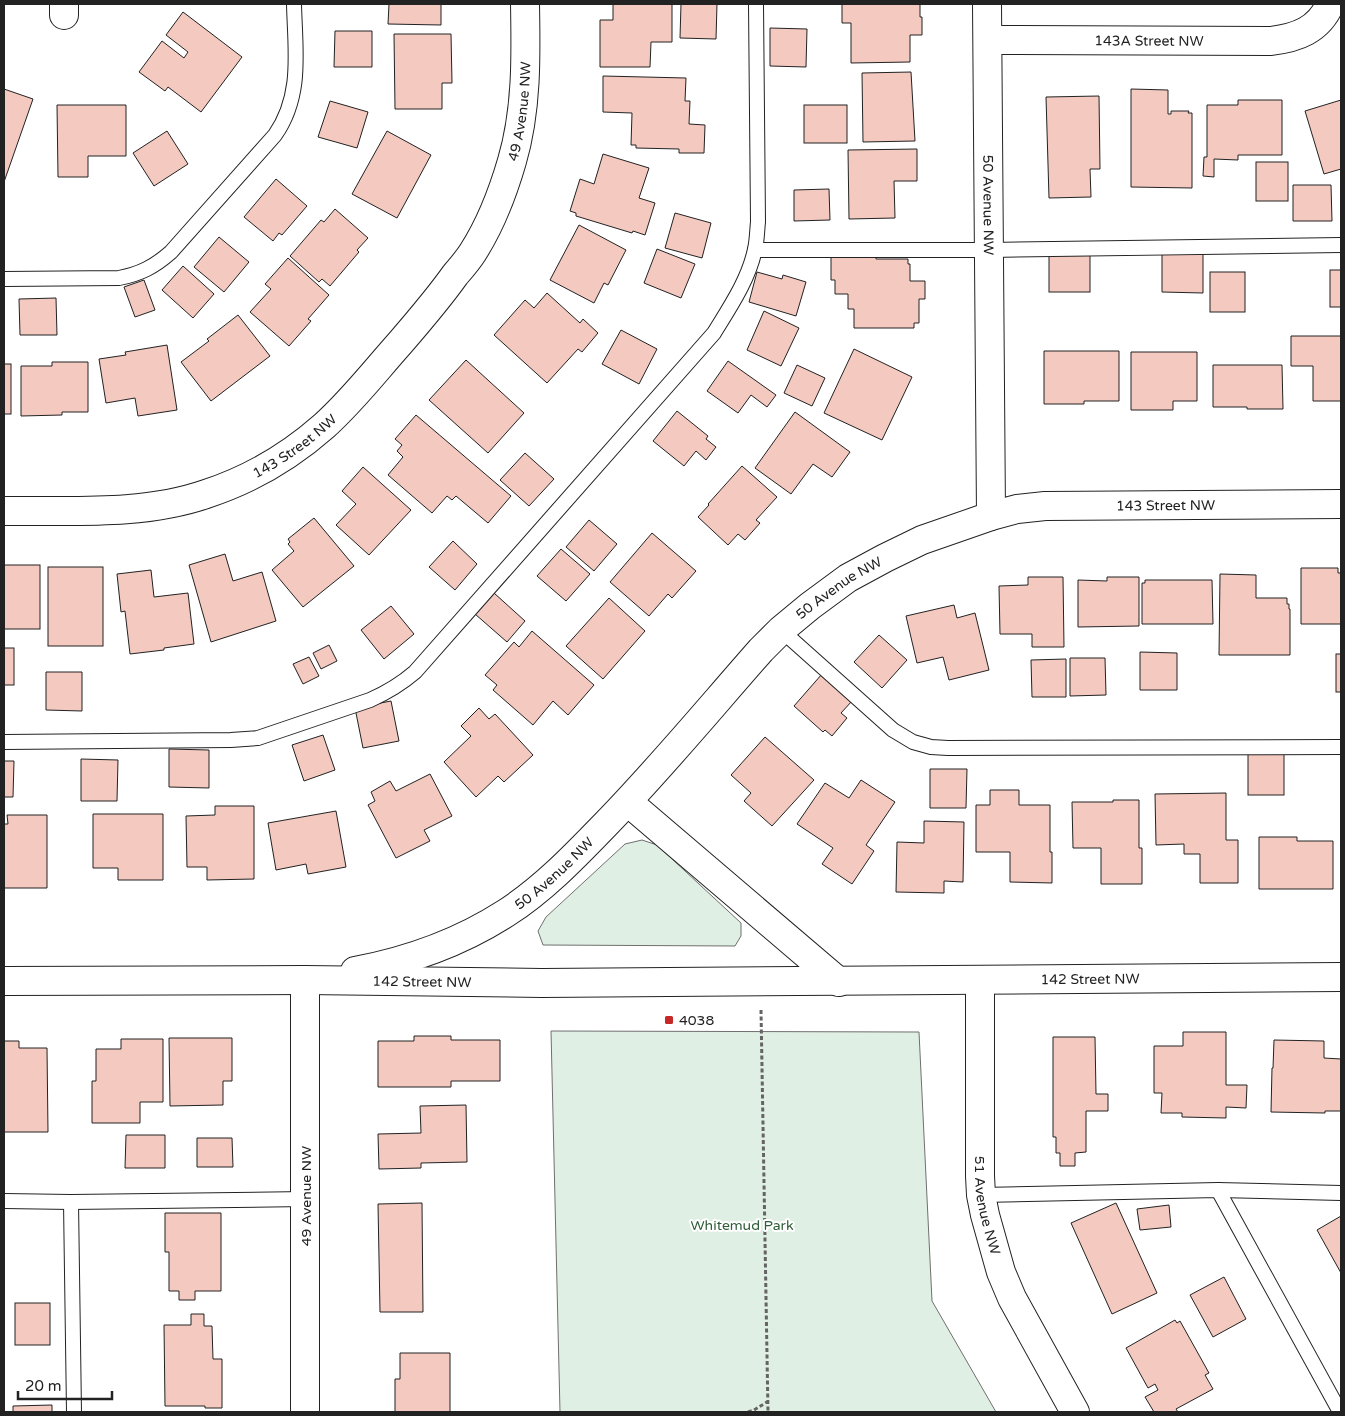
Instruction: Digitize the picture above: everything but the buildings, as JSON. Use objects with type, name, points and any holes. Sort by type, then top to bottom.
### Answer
[{"type":"street","name":"49 Avenue NW","points":[[492,216],[512,160],[519,129],[524,89],[525,4]]},
{"type":"street","name":"50 Avenue NW","points":[[305,980],[365,969],[417,956],[471,934],[508,912],[543,884],[578,852],[628,802],[761,650],[781,630],[810,606],[848,578],[922,540],[991,516],[987,4]]},
{"type":"street","name":"143A Street NW","points":[[988,40],[1270,41],[1296,36],[1310,30],[1320,22],[1330,4]]},
{"type":"street","name":"143 Street NW","points":[[4,511],[138,508],[171,503],[205,495],[268,466],[298,447],[324,426],[350,400],[473,253],[492,216]]},
{"type":"street","name":"143 Street NW","points":[[991,516],[1017,509],[1045,506],[1341,504]]},
{"type":"street","points":[[628,802],[839,982]]},
{"type":"street","name":"142 Street NW","points":[[4,981],[305,980],[542,983],[1341,977]]},
{"type":"street","name":"49 Avenue NW","points":[[305,980],[305,1412]]},
{"type":"street","name":"51 Avenue NW","points":[[980,980],[981,1195],[992,1243],[1004,1280],[1075,1412]]},
{"type":"lane","points":[[4,279],[119,278],[145,271],[171,252],[275,136],[282,125],[292,99],[296,74],[294,4]]},
{"type":"lane","points":[[4,742],[231,740],[258,738],[350,708],[402,684],[428,658],[714,333],[730,307],[743,282],[755,250],[758,222],[756,4]]},
{"type":"lane","points":[[755,250],[989,250],[1341,245]]},
{"type":"lane","points":[[781,630],[893,730],[914,742],[931,746],[948,748],[1341,747]]},
{"type":"lane","points":[[981,1195],[1218,1190],[1341,1193]]},
{"type":"lane","points":[[1218,1190],[1340,1412]]},
{"type":"lane","points":[[4,1201],[306,1199]]},
{"type":"lane","points":[[71,1202],[74,1412]]},
{"type":"path","points":[[760,982],[768,1412]]},
{"type":"path","points":[[748,1412],[767,1402]]},
{"type":"green space","points":[[642,840],[657,845],[741,923],[741,936],[735,946],[543,945],[538,931],[546,917],[625,844]]},
{"type":"green space","name":"Whitemud Park","points":[[551,1031],[919,1032],[932,1301],[996,1412],[560,1412]]},
{"type":"place","name":"4038","points":[[669,1020]]}]
